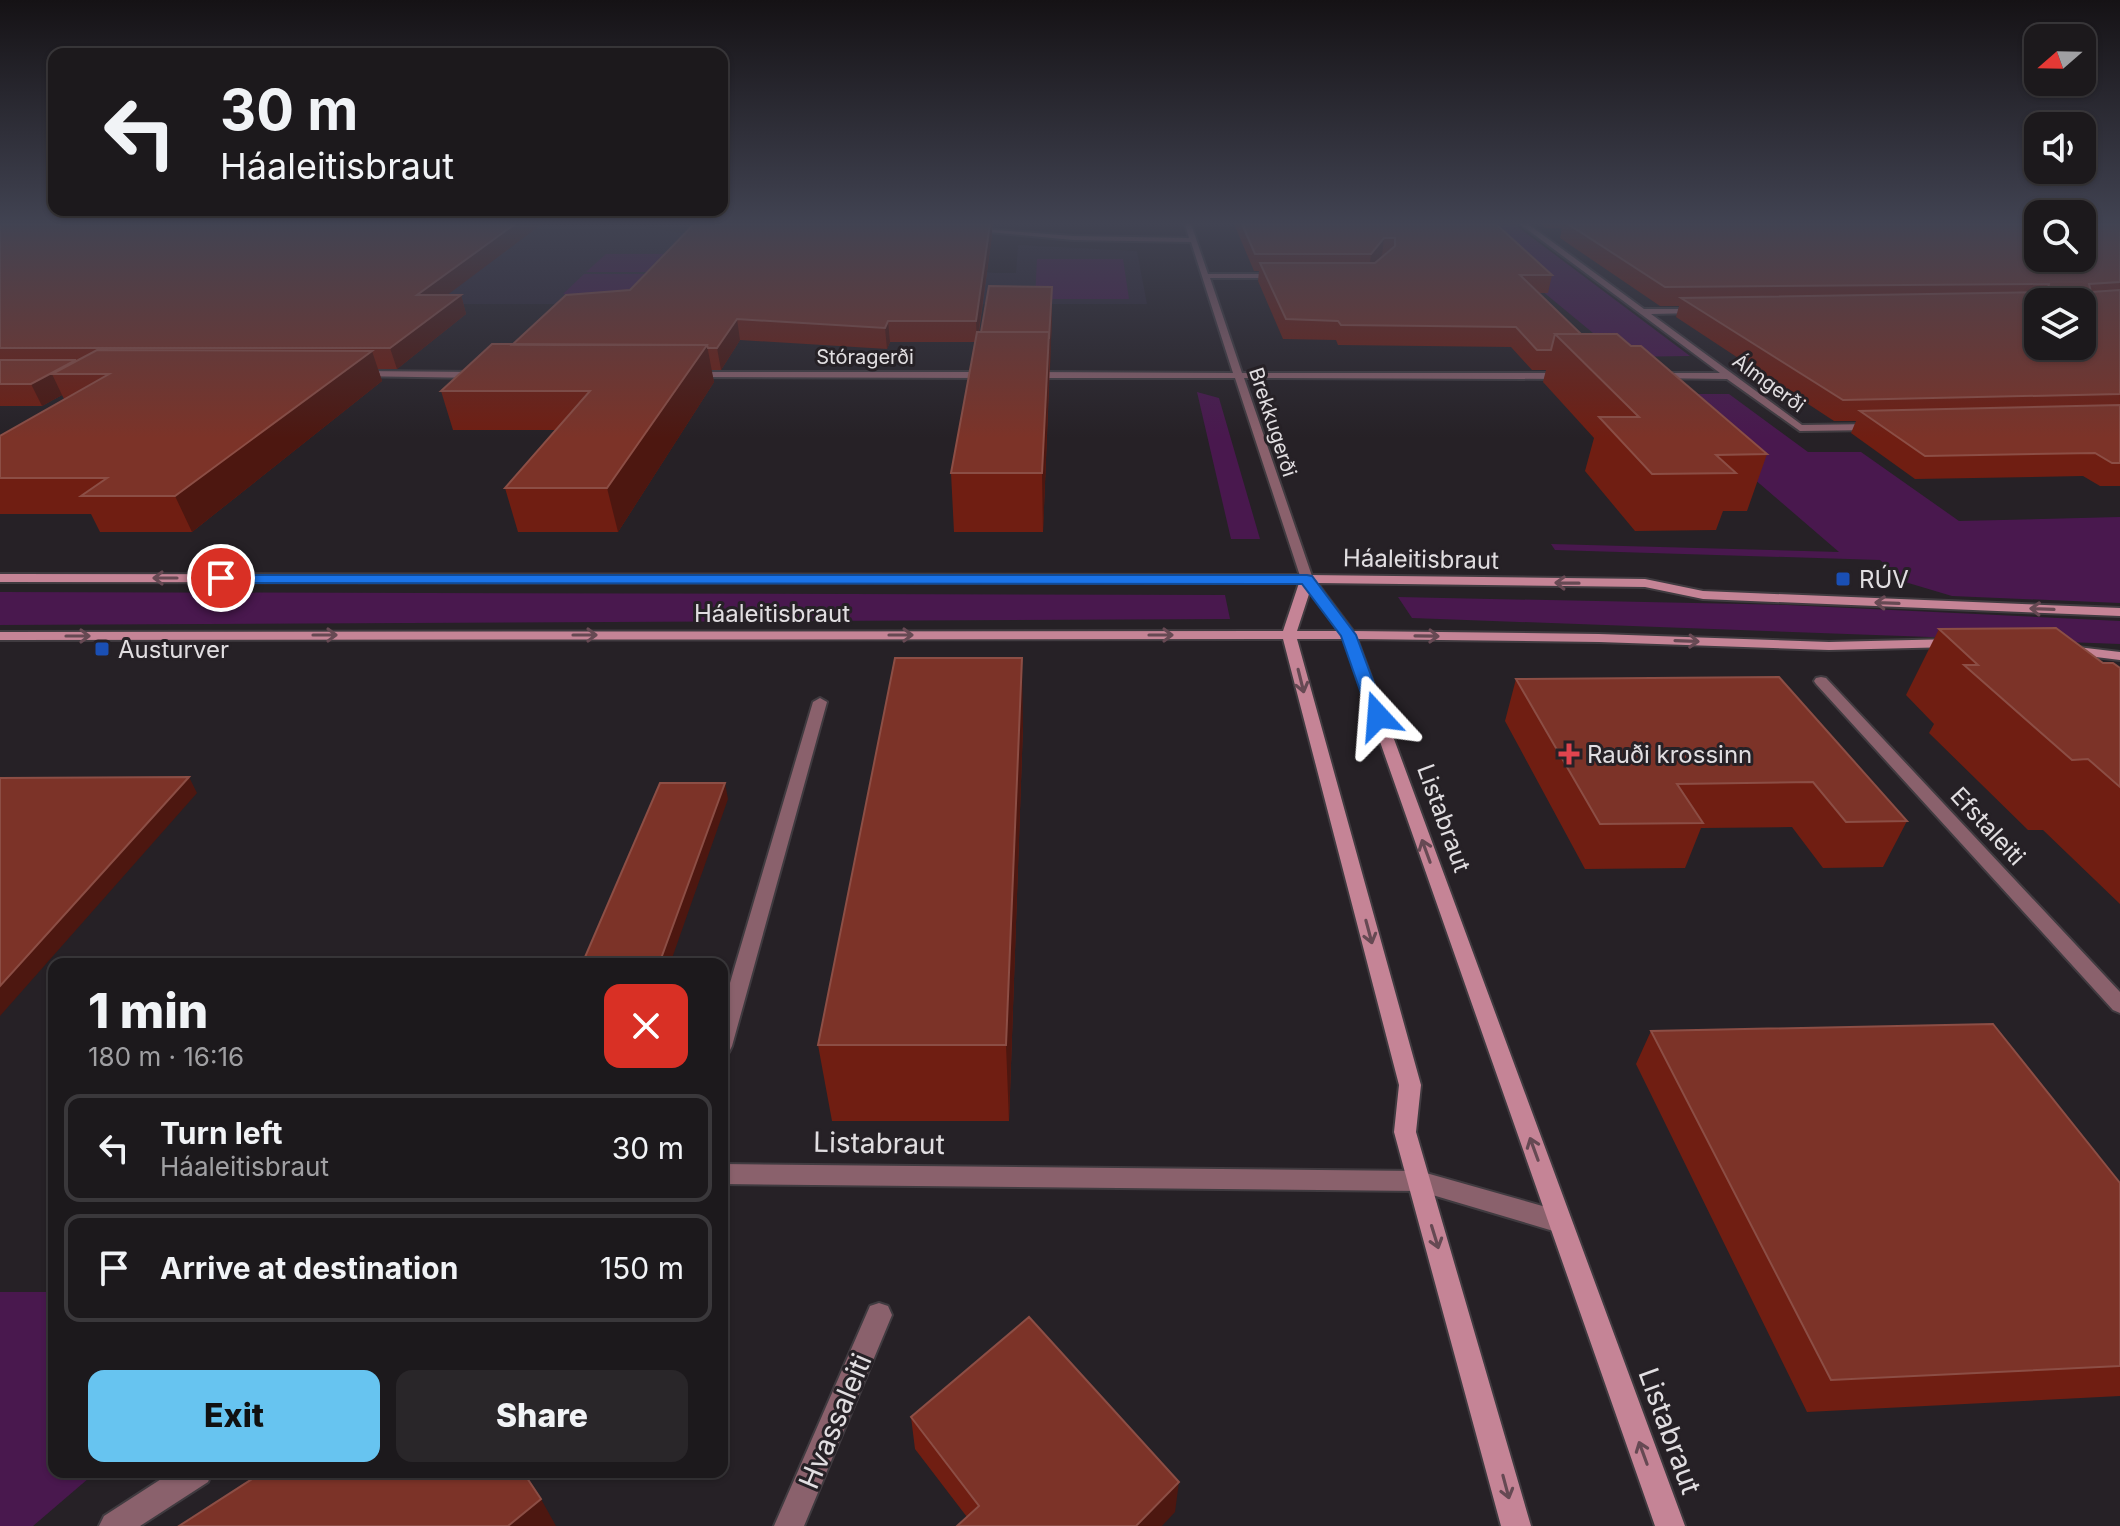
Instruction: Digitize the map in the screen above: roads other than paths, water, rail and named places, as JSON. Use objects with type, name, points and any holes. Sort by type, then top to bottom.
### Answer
[{"type":"main road","name":"Háaleitisbraut","points":[[0,578],[1307,579],[1645,583],[1703,595],[2120,612]]},
{"type":"main road","points":[[1307,579],[1289,635],[1410,1085],[1411,1097],[1403,1122],[1516,1526]]},
{"type":"main road","name":"Listabraut","points":[[1307,579],[1349,635],[1670,1526]]},
{"type":"main road","name":"Háaleitisbraut","points":[[0,636],[1349,635],[1599,638],[1829,646],[1964,644]]},
{"type":"main road","points":[[2050,648],[2120,656]]},
{"type":"street","name":"Brekkugerði","points":[[1212,295],[1307,579]]},
{"type":"street","name":"Álmgerði","points":[[1619,295],[1800,428],[1891,426]]},
{"type":"street","points":[[1642,312],[1709,311]]},
{"type":"street","points":[[342,374],[497,375]]},
{"type":"street","name":"Stóragerði","points":[[678,375],[1002,375]]},
{"type":"street","points":[[1018,375],[1584,376]]},
{"type":"street","points":[[1643,376],[1730,376]]},
{"type":"street","name":"Efstaleiti","points":[[1821,681],[2120,1005]]},
{"type":"street","points":[[728,1025],[820,702]]},
{"type":"street","name":"Listabraut","points":[[728,1174],[1419,1181],[1560,1222]]},
{"type":"street","name":"Hvassaleiti","points":[[789,1526],[879,1315]]},
{"type":"street","points":[[114,1526],[189,1478]]},
{"type":"place","name":"RÚV","points":[[1843,579]]},
{"type":"place","name":"Austurver","points":[[102,649]]},
{"type":"place","name":"Rauði krossinn","points":[[1569,754]]}]
